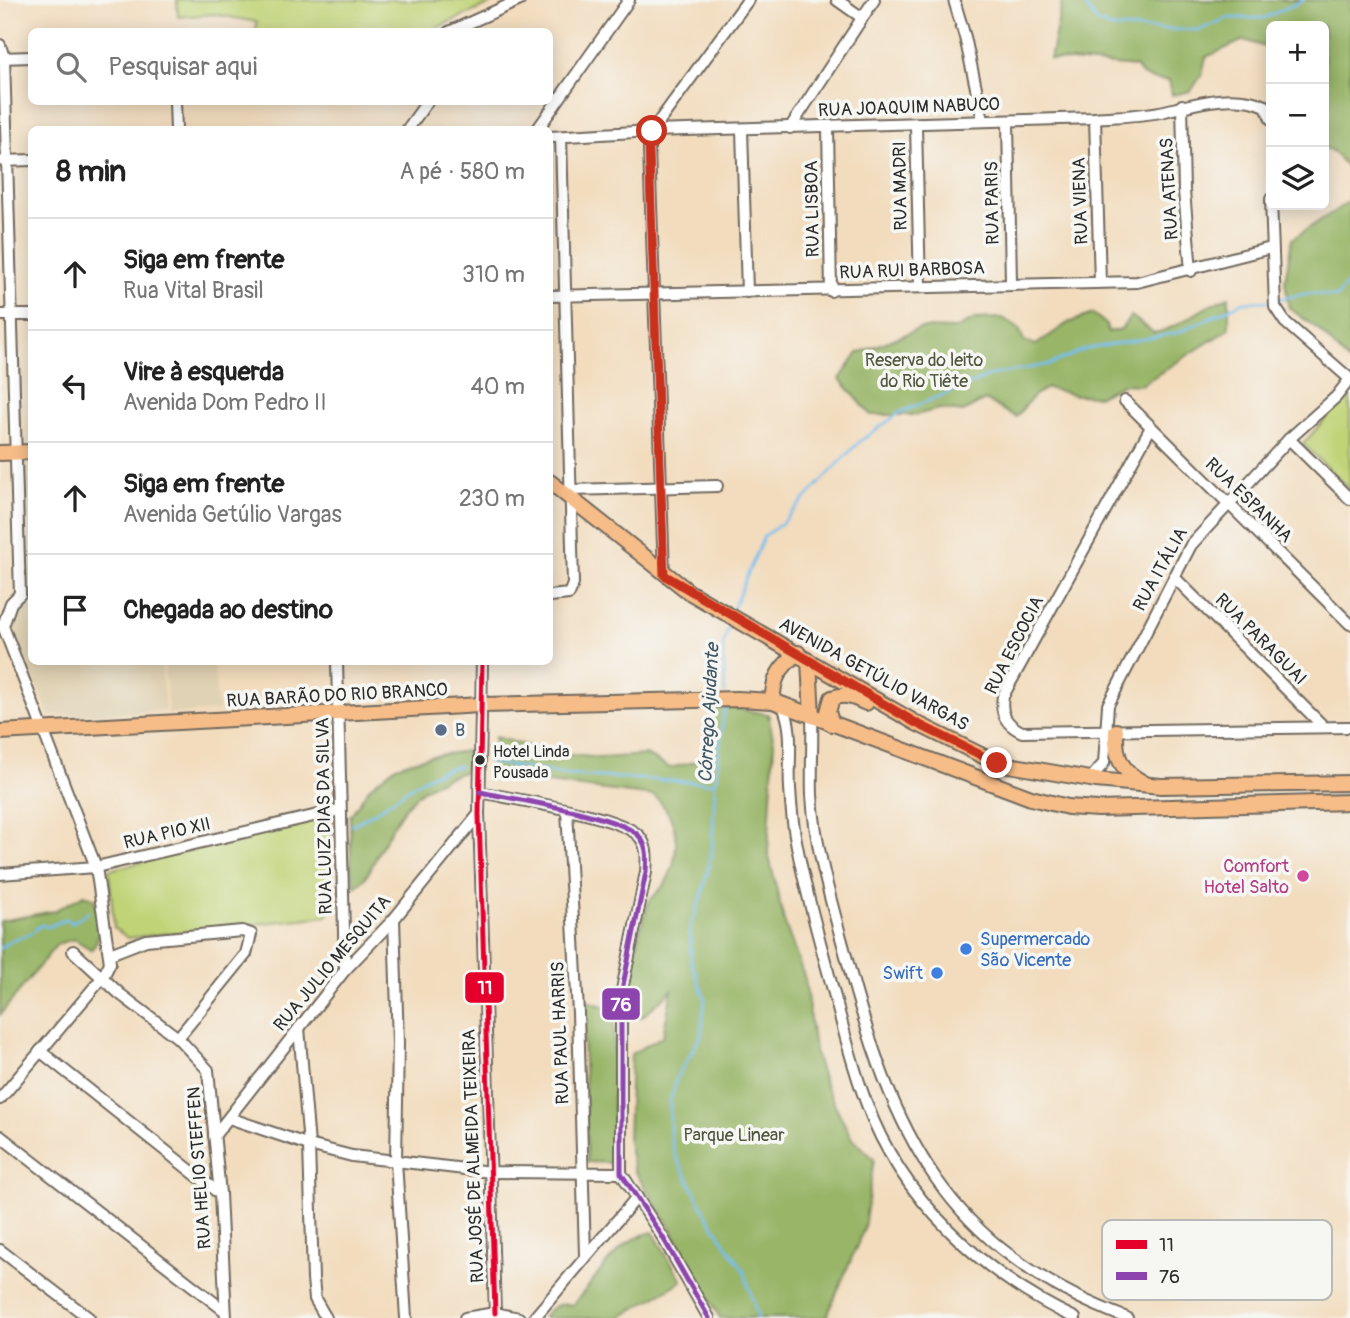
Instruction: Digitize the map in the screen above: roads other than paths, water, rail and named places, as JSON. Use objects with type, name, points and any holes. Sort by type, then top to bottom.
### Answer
[{"type":"main road","points":[[0,453],[28,452]]},
{"type":"main road","name":"AVENIDA GETÚLIO VARGAS","points":[[553,484],[571,495],[664,575],[716,608],[916,723],[997,763],[1090,779],[1148,785],[1345,783]]},
{"type":"main road","points":[[778,703],[773,682],[782,666],[804,657],[811,689],[811,716]]},
{"type":"main road","points":[[778,703],[798,701],[811,689]]},
{"type":"main road","points":[[832,724],[828,706],[832,698],[841,695],[853,696],[916,723]]},
{"type":"main road","name":"RUA BARÃO DO RIO BRANCO","points":[[0,732],[481,705],[718,699],[778,703]]},
{"type":"main road","points":[[778,703],[1031,798],[1068,807],[1172,807],[1346,801]]},
{"type":"main road","points":[[1111,731],[1122,768],[1148,785]]},
{"type":"main road","points":[[1293,802],[1291,797],[1298,789],[1345,783]]},
{"type":"street","points":[[459,28],[520,0]]},
{"type":"street","points":[[540,126],[629,0]]},
{"type":"street","points":[[664,575],[649,149],[652,131],[748,0]]},
{"type":"street","points":[[837,0],[861,17]]},
{"type":"street","points":[[790,128],[874,0]]},
{"type":"street","points":[[954,0],[983,120]]},
{"type":"street","points":[[479,28],[486,17]]},
{"type":"street","points":[[0,46],[6,315],[26,594],[5,613],[4,641],[43,730],[96,867],[110,954],[110,963],[103,977],[0,1099]]},
{"type":"street","points":[[2,58],[28,57]]},
{"type":"street","name":"RUA JOAQUIM NABUCO","points":[[555,137],[652,131],[828,128],[983,120],[1009,122],[1095,118],[1151,113],[1225,99],[1256,102],[1266,106]]},
{"type":"street","points":[[175,105],[176,126]]},
{"type":"street","points":[[410,126],[425,105]]},
{"type":"street","name":"RUA ATENAS","points":[[1182,105],[1184,191],[1191,271]]},
{"type":"street","name":"RUA VIENA","points":[[1095,118],[1100,282]]},
{"type":"street","name":"RUA PARIS","points":[[1009,122],[1011,283]]},
{"type":"street","name":"RUA MADRI","points":[[916,125],[920,287]]},
{"type":"street","name":"RUA LISBOA","points":[[828,128],[831,291]]},
{"type":"street","points":[[742,130],[747,292]]},
{"type":"street","points":[[553,596],[569,594],[573,584],[565,296],[555,137]]},
{"type":"street","points":[[4,161],[28,160]]},
{"type":"street","points":[[1271,210],[1275,307],[1285,322],[1350,379]]},
{"type":"street","name":"RUA RUI BARBOSA","points":[[553,296],[1138,282],[1191,271],[1216,260],[1271,248]]},
{"type":"street","points":[[6,315],[28,315]]},
{"type":"street","name":"RUA ITÁLIA","points":[[1090,779],[1104,762],[1111,731],[1108,705],[1199,533],[1289,439],[1336,397],[1350,379]]},
{"type":"street","name":"RUA ESPANHA","points":[[1125,401],[1150,429],[1350,624]]},
{"type":"street","name":"RUA ESCOCIA","points":[[1150,429],[1003,696],[1001,709],[1004,718],[1022,732],[1350,727]]},
{"type":"street","points":[[1289,439],[1350,499]]},
{"type":"street","points":[[571,495],[717,486]]},
{"type":"street","name":"RUA PARAGUAI","points":[[1174,577],[1323,726]]},
{"type":"street","name":"RUA LUIZ DIAS DA SILVA","points":[[337,665],[345,970]]},
{"type":"street","name":"RUA JOSÉ DE ALMEIDA TEIXEIRA","points":[[482,665],[479,814],[495,1313]]},
{"type":"street","points":[[778,703],[790,719],[790,788],[796,843],[810,904],[866,1103],[893,1157],[923,1202],[957,1239],[1030,1296],[1057,1313],[1075,1318]]},
{"type":"street","points":[[811,716],[812,797],[816,827],[864,1024],[887,1092],[914,1147],[941,1187],[1021,1266],[1083,1301],[1128,1318]]},
{"type":"street","points":[[480,792],[567,810],[625,826],[639,836],[647,852],[646,872],[621,995],[621,1173],[709,1318]]},
{"type":"street","name":"RUA PIO XII","points":[[0,874],[96,867],[339,810]]},
{"type":"street","name":"RUA PAUL HARRIS","points":[[567,810],[585,1255]]},
{"type":"street","name":"RUA JULIO MESQUITA","points":[[215,1136],[345,970],[394,919],[479,814]]},
{"type":"street","points":[[394,919],[398,1043],[396,1161],[405,1318]]},
{"type":"street","points":[[110,954],[146,940],[242,930],[250,934],[246,954],[178,1038]]},
{"type":"street","name":"RUA HELIO STEFFEN","points":[[73,951],[120,995],[178,1038],[208,1070],[220,1194],[225,1314]]},
{"type":"street","points":[[299,1028],[309,1145],[313,1279],[315,1299],[326,1318]]},
{"type":"street","points":[[40,1051],[220,1194]]},
{"type":"street","points":[[229,1118],[309,1145],[352,1156],[491,1172],[621,1173]]},
{"type":"street","points":[[0,1136],[225,1314]]},
{"type":"street","points":[[534,1318],[637,1197]]},
{"type":"street","points":[[987,1264],[1002,1249]]},
{"type":"street","points":[[0,1250],[89,1318]]},
{"type":"street","points":[[69,1318],[76,1308]]},
{"type":"street","points":[[465,1318],[495,1313],[519,1318]]},
{"type":"waterway","name":"Córrego Ajudante","points":[[1081,0],[1098,23],[1112,28],[1199,30],[1228,18],[1264,18],[1304,0]]},
{"type":"waterway","name":"Córrego Ajudante","points":[[1278,299],[1311,293],[1337,297],[1350,280]]},
{"type":"waterway","name":"Córrego Ajudante","points":[[732,611],[764,536],[781,524],[860,441],[901,412],[992,375],[1051,364],[1086,349],[1177,333],[1243,302],[1272,301]]},
{"type":"waterway","name":"Córrego Ajudante","points":[[725,693],[723,646],[730,620]]},
{"type":"waterway","name":"Córrego Ajudante","points":[[725,704],[715,783],[712,853],[702,895],[690,927],[691,961],[705,999],[701,1036],[677,1077],[670,1102],[670,1134],[674,1153],[708,1217],[744,1271],[758,1318]]},
{"type":"waterway","points":[[488,762],[567,775],[714,783]]},
{"type":"waterway","points":[[351,825],[431,775],[460,766]]},
{"type":"waterway","points":[[0,948],[14,939],[28,935],[41,925],[48,927],[66,919],[72,923],[88,912]]},
{"type":"place","name":"B","points":[[441,730]]},
{"type":"place","name":"Hotel Linda Pousada","points":[[480,760]]},
{"type":"place","name":"Comfort Hotel Salto","points":[[1303,876]]},
{"type":"place","name":"Supermercado São Vicente","points":[[966,949]]},
{"type":"place","name":"Swift","points":[[937,973]]},
{"type":"park label","name":"Reserva do leito do Rio Tiête","points":[[924,370]]},
{"type":"park label","name":"Parque Linear","points":[[734,1135]]}]
